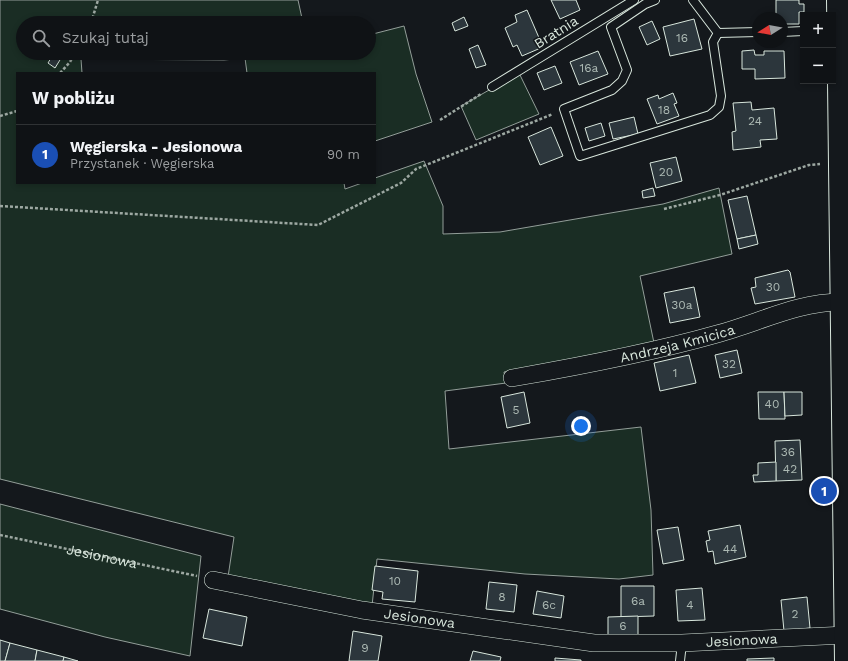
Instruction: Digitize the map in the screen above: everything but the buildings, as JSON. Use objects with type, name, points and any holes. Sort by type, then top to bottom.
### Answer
[{"type":"main road","points":[[838,0],[836,31],[846,661]]},
{"type":"street","name":"Andrzeja Kmicica","points":[[512,378],[574,368],[645,352],[718,334],[812,304],[841,302]]},
{"type":"street","name":"Jesionowa","points":[[213,580],[362,610],[587,642],[620,644],[682,643],[846,635]]},
{"type":"lane","name":"Bratnia","points":[[492,87],[634,0]]},
{"type":"lane","points":[[655,0],[644,4],[611,27],[627,70],[622,81],[612,90],[564,110],[580,156],[710,115],[719,107],[720,96],[713,42],[718,33]]},
{"type":"lane","points":[[693,0],[718,33]]},
{"type":"lane","points":[[788,32],[800,31]]},
{"type":"lane","points":[[718,33],[752,32]]},
{"type":"lane","points":[[680,661],[682,643]]},
{"type":"path","points":[[93,16],[98,0]]},
{"type":"path","points":[[61,72],[71,60]]},
{"type":"path","points":[[440,120],[492,87]]},
{"type":"path","points":[[0,206],[318,225],[401,182],[416,169],[564,110]]},
{"type":"path","points":[[0,116],[16,111]]},
{"type":"path","points":[[664,209],[720,195],[809,165],[839,164]]},
{"type":"path","name":"Jesionowa","points":[[0,535],[213,580]]},
{"type":"green space","points":[[0,0],[298,0],[301,16],[16,16],[16,60],[81,60],[82,72],[16,72],[16,184],[344,184],[345,189],[359,184],[376,184],[376,178],[424,161],[443,206],[443,234],[500,232],[663,204],[719,188],[732,254],[640,276],[654,343],[504,372],[506,383],[445,391],[449,449],[641,427],[651,510],[653,575],[619,579],[525,574],[377,559],[372,606],[228,577],[234,537],[0,479]]},
{"type":"green space","points":[[404,26],[416,74],[432,122],[376,141],[376,72],[247,72],[245,60],[376,60],[376,33]]},
{"type":"green space","points":[[519,73],[539,114],[476,140],[461,106]]},
{"type":"green space","points":[[0,504],[201,556],[190,656],[105,637],[0,609]]},
{"type":"place","name":"Węgierska - Jesionowa","points":[[824,491]]}]
